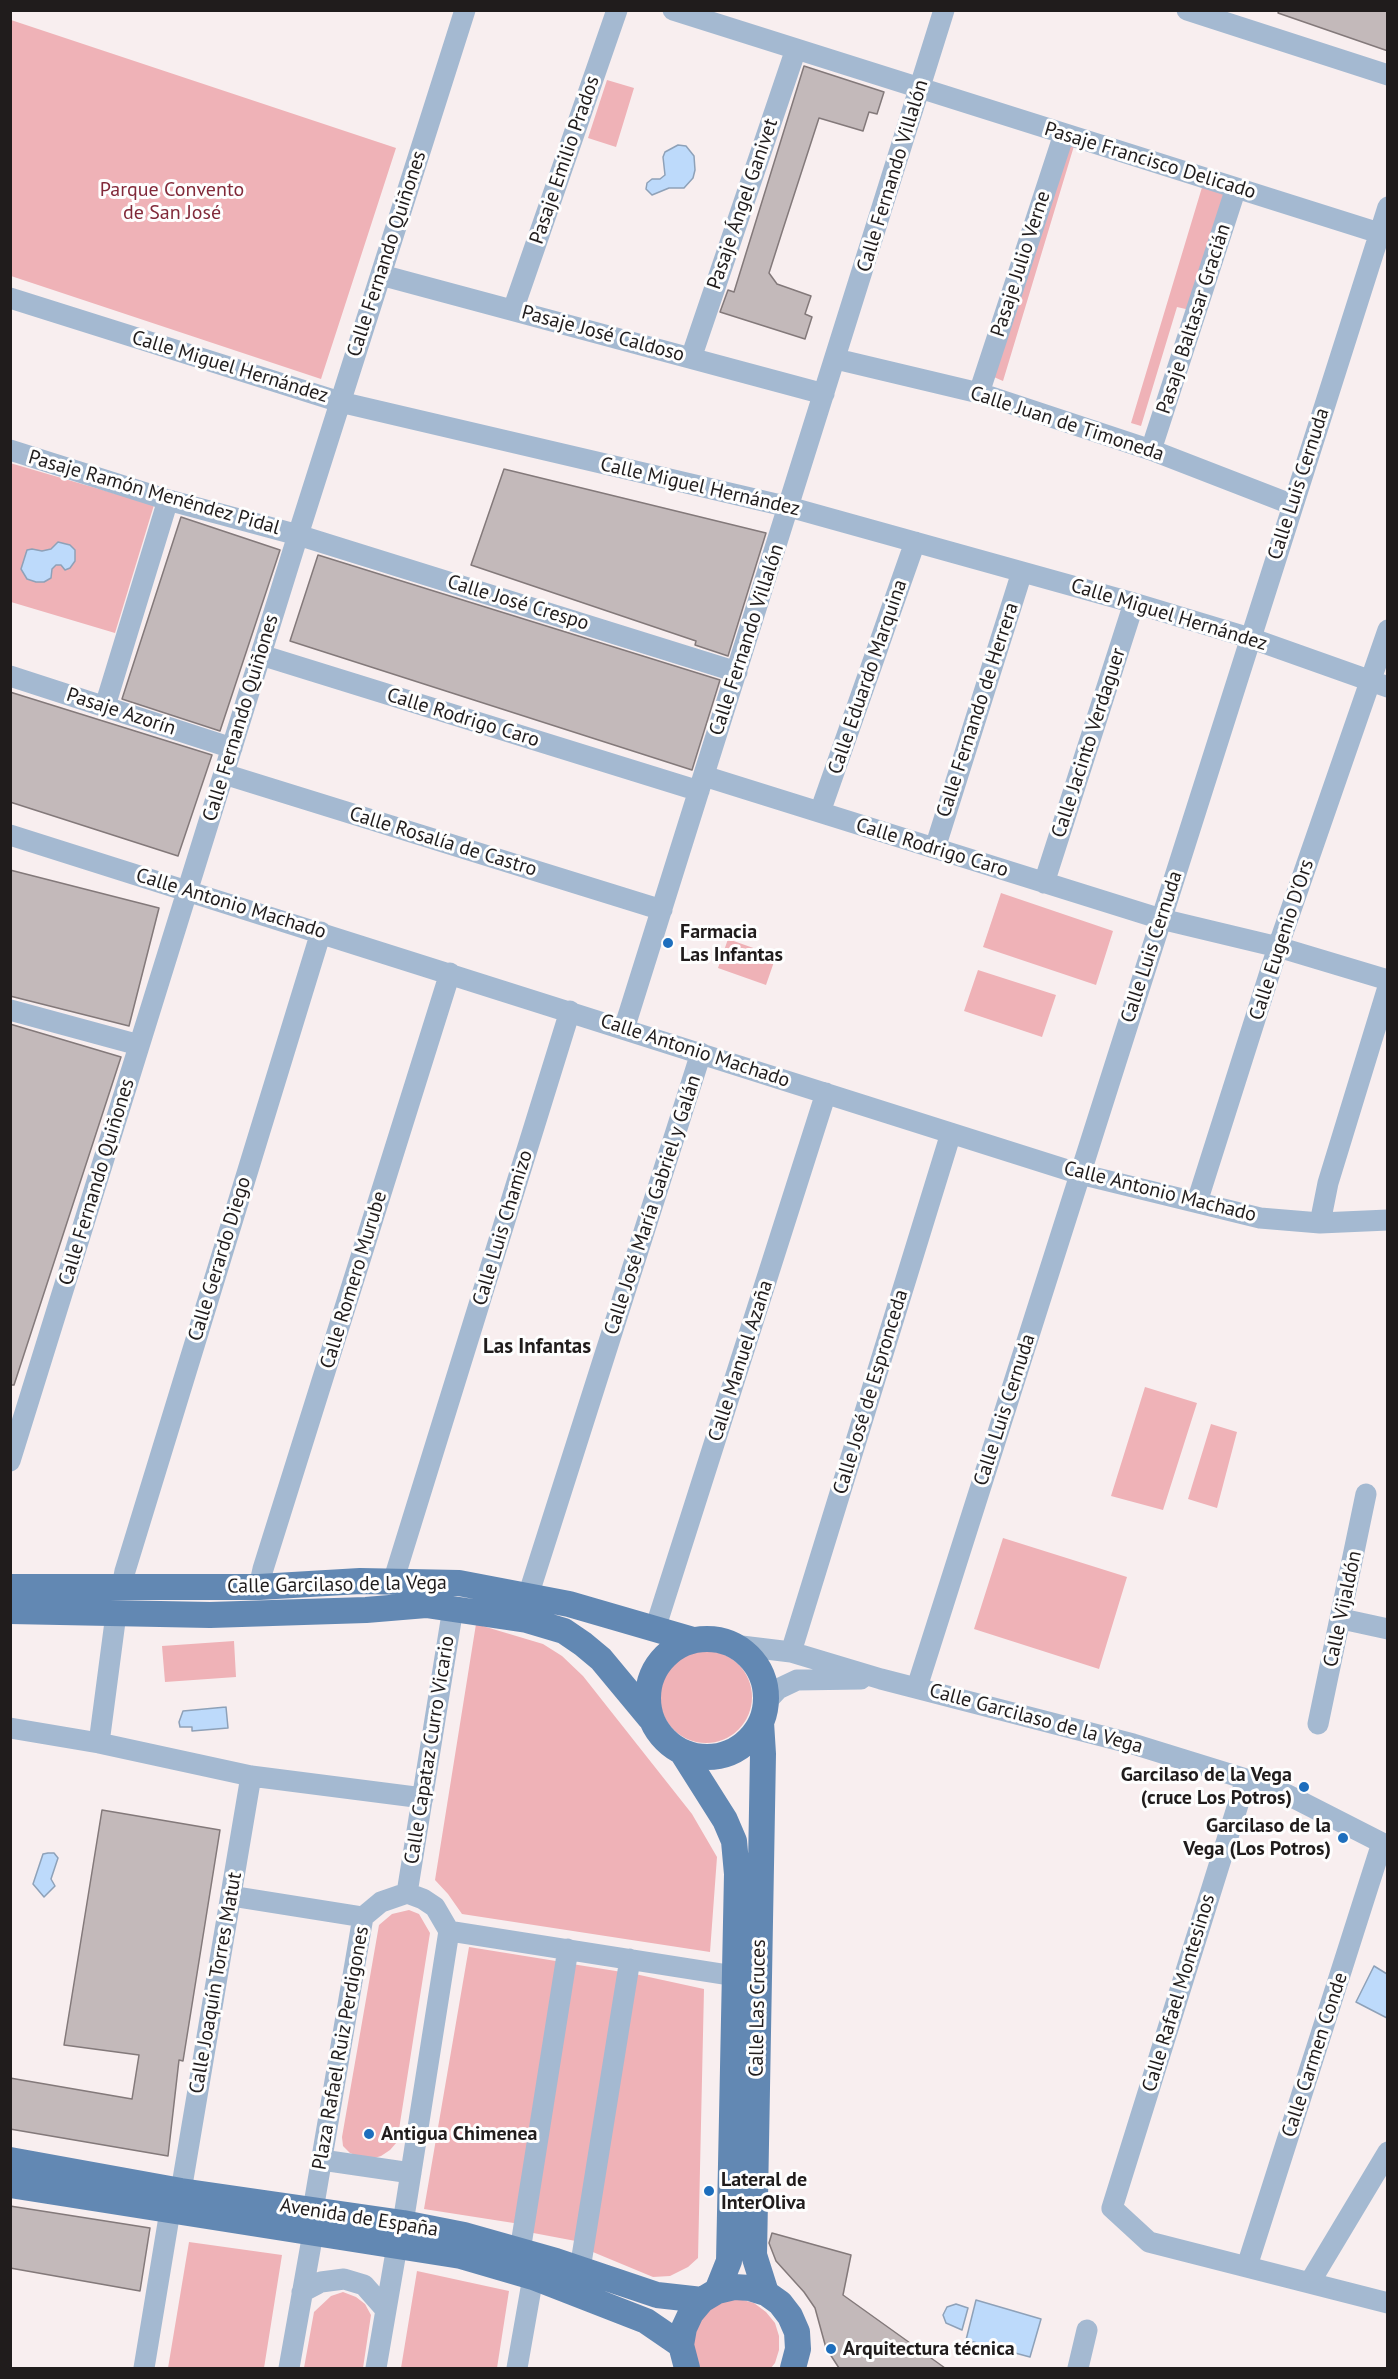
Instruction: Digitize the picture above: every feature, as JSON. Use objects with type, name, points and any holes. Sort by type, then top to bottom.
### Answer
[{"type":"main road","name":"Calle Garcilaso de la Vega","points":[[10,1587],[259,1587],[360,1581],[459,1583],[569,1604],[693,1640]]},
{"type":"main road","name":"Calle Garcilaso de la Vega","points":[[10,1611],[210,1616],[366,1610],[426,1605],[527,1620],[564,1631],[601,1659],[651,1718]]},
{"type":"main road","points":[[713,1639],[733,1645],[748,1655],[759,1669],[765,1686],[763,1713],[751,1737],[736,1749],[719,1756],[700,1757],[682,1752],[658,1731],[651,1718],[647,1698],[650,1678],[667,1654],[674,1648],[693,1640],[713,1639]]},
{"type":"main road","name":"Calle Las Cruces","points":[[763,1713],[754,2255],[766,2293]]},
{"type":"main road","name":"Calle Las Cruces","points":[[682,1752],[714,1801],[734,1841],[737,1875],[729,2261],[710,2296],[687,2320],[684,2356]]},
{"type":"main road","name":"Avenida de España","points":[[10,2160],[176,2201]]},
{"type":"main road","name":"Avenida de España","points":[[10,2185],[176,2201],[400,2234],[464,2235],[580,2269],[657,2295],[710,2296],[734,2287],[750,2288],[766,2293]]},
{"type":"main road","name":"Avenida de España","points":[[400,2234],[461,2256],[533,2277],[646,2321],[684,2356]]},
{"type":"main road","points":[[766,2293],[780,2303],[790,2316],[796,2332],[800,2362]]},
{"type":"street","name":"Calle Fernando Quiñones","points":[[10,1461],[16,1424],[140,1045],[298,535],[465,10]]},
{"type":"street","name":"Pasaje Emilio Prados","points":[[513,310],[617,10]]},
{"type":"street","name":"Pasaje Francisco Delicado","points":[[674,10],[1379,233]]},
{"type":"street","name":"Calle Fernando Villalón","points":[[624,1029],[944,10]]},
{"type":"street","points":[[1187,10],[1388,75]]},
{"type":"street","name":"Pasaje Ángel Ganivet","points":[[691,358],[796,49]]},
{"type":"street","name":"Pasaje Julio Verne","points":[[979,393],[1064,134]]},
{"type":"street","name":"Pasaje Baltasar Gracián","points":[[1151,450],[1236,188]]},
{"type":"street","name":"Calle Luis Cernuda","points":[[917,1687],[1388,207]]},
{"type":"street","name":"Pasaje José Caldoso","points":[[381,275],[824,394]]},
{"type":"street","name":"Calle Miguel Hernández","points":[[10,298],[340,402],[789,507],[1134,603],[1250,638],[1379,683]]},
{"type":"street","name":"Calle Juan de Timoneda","points":[[836,359],[979,393],[1151,450],[1293,505]]},
{"type":"street","name":"Pasaje Ramón Menéndez Pidal","points":[[10,450],[168,500],[298,535]]},
{"type":"street","points":[[105,706],[168,500]]},
{"type":"street","name":"Calle José Crespo","points":[[298,535],[737,672]]},
{"type":"street","name":"Calle Eduardo Marquina","points":[[820,812],[915,542]]},
{"type":"street","name":"Calle Fernando de Herrera","points":[[934,848],[1022,572]]},
{"type":"street","name":"Calle Jacinto Verdaguer","points":[[1044,883],[1134,603]]},
{"type":"street","name":"Calle Eugenio D'Ors","points":[[1197,1202],[1278,946],[1379,683],[1388,630]]},
{"type":"street","name":"Calle Rodrigo Caro","points":[[261,655],[702,783],[820,812],[1161,919],[1278,946],[1388,980]]},
{"type":"street","name":"Pasaje Azorín","points":[[10,676],[232,748]]},
{"type":"street","name":"Calle Rosalía de Castro","points":[[224,774],[662,910]]},
{"type":"street","name":"Calle Antonio Machado","points":[[10,835],[1080,1174],[1260,1218],[1320,1223],[1388,1220]]},
{"type":"street","name":"Calle Gerardo Diego","points":[[122,1587],[321,932]]},
{"type":"street","name":"Calle Romero Murube","points":[[259,1587],[450,973]]},
{"type":"street","points":[[1320,1223],[1328,1183],[1388,987]]},
{"type":"street","points":[[10,1010],[140,1045]]},
{"type":"street","name":"Calle Luis Chamizo","points":[[393,1582],[570,1011]]},
{"type":"street","name":"Calle José María Gabriel y Galán","points":[[528,1596],[701,1053]]},
{"type":"street","name":"Calle Manuel Azaña","points":[[656,1629],[826,1093]]},
{"type":"street","name":"Calle José de Espronceda","points":[[791,1652],[951,1133]]},
{"type":"street","name":"Calle Vijaldón","points":[[1318,1724],[1342,1619],[1366,1494]]},
{"type":"street","name":"Calle Capataz Curro Vicario","points":[[407,1893],[453,1608]]},
{"type":"street","points":[[99,1743],[116,1614]]},
{"type":"street","points":[[1342,1619],[1388,1629]]},
{"type":"street","name":"Calle Garcilaso de la Vega","points":[[733,1645],[791,1652],[881,1679],[1133,1744],[1246,1779],[1288,1795],[1385,1844]]},
{"type":"street","name":"Calle Garcilaso de la Vega","points":[[763,1713],[778,1689],[797,1680],[881,1679]]},
{"type":"street","points":[[10,1728],[99,1743],[251,1776],[423,1798]]},
{"type":"street","name":"Calle Joaquín Torres Matut","points":[[144,2368],[251,1776]]},
{"type":"street","name":"Calle Rafael Montesinos","points":[[1246,1779],[1112,2208],[1149,2242],[1247,2266]]},
{"type":"street","name":"Calle Carmen Conde","points":[[1247,2266],[1385,1844]]},
{"type":"street","points":[[376,2368],[411,2173],[448,1931],[435,1907],[407,1893]]},
{"type":"street","name":"Plaza Rafael Ruiz Perdigones","points":[[289,2368],[363,1917],[381,1902],[407,1893]]},
{"type":"street","points":[[231,1896],[363,1917]]},
{"type":"street","points":[[448,1931],[735,1976]]},
{"type":"street","points":[[520,2251],[568,1949]]},
{"type":"street","points":[[580,2269],[630,1959]]},
{"type":"street","points":[[1310,2282],[1388,2152]]},
{"type":"street","points":[[322,2160],[411,2173]]},
{"type":"street","points":[[1247,2266],[1388,2303]]},
{"type":"street","points":[[517,2368],[533,2277]]},
{"type":"street","points":[[302,2292],[321,2282],[344,2279],[364,2285],[386,2310]]},
{"type":"street","points":[[1078,2368],[1087,2330]]},
{"type":"green space","name":"Parque Convento de San José","points":[[11,20],[396,148],[321,379],[11,276]]},
{"type":"green space","points":[[607,80],[634,88],[616,147],[588,138]]},
{"type":"green space","points":[[1059,139],[1074,146],[1003,381],[980,371]]},
{"type":"green space","points":[[1203,184],[1226,192],[1190,310],[1177,307],[1141,426],[1131,423]]},
{"type":"green space","points":[[10,463],[154,505],[115,633],[11,602]]},
{"type":"green space","points":[[1001,893],[1113,931],[1096,985],[983,947]]},
{"type":"green space","points":[[728,939],[776,956],[766,985],[718,968]]},
{"type":"green space","points":[[978,970],[1056,995],[1042,1037],[964,1011]]},
{"type":"green space","points":[[1145,1387],[1197,1403],[1163,1510],[1111,1496]]},
{"type":"green space","points":[[1211,1424],[1237,1432],[1217,1508],[1188,1499]]},
{"type":"green space","points":[[1003,1538],[1127,1577],[1099,1669],[974,1629]]},
{"type":"green space","points":[[476,1624],[543,1644],[562,1656],[583,1676],[692,1814],[717,1857],[710,1952],[462,1914],[435,1880]]},
{"type":"green space","points":[[234,1641],[236,1677],[165,1682],[162,1646]]},
{"type":"green space","points":[[706,1651],[724,1654],[739,1664],[749,1679],[752,1697],[749,1715],[739,1730],[724,1740],[706,1743],[688,1740],[673,1730],[663,1715],[660,1697],[663,1679],[673,1664],[688,1654]]},
{"type":"green space","points":[[409,1910],[419,1914],[430,1933],[397,2142],[381,2156],[368,2160],[350,2153],[343,2146],[342,2137],[379,1925],[392,1914]]},
{"type":"green space","points":[[469,1947],[562,1962],[520,2224],[424,2209]]},
{"type":"green space","points":[[572,1964],[622,1972],[581,2242],[528,2232]]},
{"type":"green space","points":[[635,1974],[704,1989],[698,2258],[688,2267],[670,2276],[653,2277],[588,2250]]},
{"type":"green space","points":[[189,2242],[282,2255],[264,2368],[168,2368]]},
{"type":"green space","points":[[417,2271],[509,2291],[497,2368],[401,2368]]},
{"type":"green space","points":[[343,2292],[356,2297],[365,2304],[371,2315],[363,2368],[304,2368],[314,2312],[331,2296]]},
{"type":"green space","points":[[739,2299],[754,2303],[775,2323],[779,2336],[779,2350],[775,2363],[771,2368],[699,2368],[694,2362],[692,2332],[698,2318],[724,2300]]},
{"type":"water","points":[[678,145],[686,146],[694,156],[693,178],[684,188],[669,188],[652,195],[646,189],[647,183],[665,175],[663,157],[665,152]]},
{"type":"water","points":[[58,542],[70,545],[75,550],[75,561],[70,568],[65,570],[61,565],[56,565],[52,569],[51,578],[44,582],[27,579],[21,569],[27,550],[51,549]]},
{"type":"water","points":[[226,1707],[228,1728],[192,1731],[192,1727],[180,1727],[179,1722],[183,1711]]},
{"type":"water","points":[[54,1853],[58,1858],[51,1879],[55,1886],[44,1897],[33,1884],[43,1854]]},
{"type":"water","points":[[1374,1966],[1387,1974],[1387,2018],[1356,2002]]},
{"type":"water","points":[[976,2300],[1041,2319],[1030,2357],[966,2340]]},
{"type":"water","points":[[956,2304],[968,2308],[962,2330],[946,2323],[943,2315],[947,2307]]},
{"type":"building","points":[[1279,10],[1388,10],[1388,51],[1278,13]]},
{"type":"building","points":[[804,66],[884,92],[877,114],[869,112],[863,131],[819,118],[783,229],[769,273],[777,284],[811,296],[805,314],[812,317],[805,339],[720,312],[728,290],[734,292]]},
{"type":"building","points":[[504,469],[766,533],[728,656],[695,645],[696,641],[471,565]]},
{"type":"building","points":[[181,517],[280,550],[220,731],[122,699]]},
{"type":"building","points":[[318,555],[720,680],[692,770],[290,641]]},
{"type":"building","points":[[10,692],[212,755],[178,856],[10,802]]},
{"type":"building","points":[[10,870],[159,908],[129,1026],[10,996]]},
{"type":"building","points":[[10,1024],[121,1057],[14,1385],[10,1385]]},
{"type":"building","points":[[102,1810],[220,1830],[183,2061],[179,2060],[168,2156],[10,2129],[10,2078],[132,2099],[139,2055],[64,2045]]},
{"type":"building","points":[[10,2206],[150,2228],[140,2291],[10,2268]]},
{"type":"building","points":[[772,2233],[851,2255],[843,2295],[945,2368],[839,2368],[826,2348],[815,2308],[776,2261],[769,2243]]},
{"type":"place","name":"Farmacia Las Infantas","points":[[668,943]]},
{"type":"place","name":"Garcilaso de la Vega (cruce Los Potros)","points":[[1304,1787]]},
{"type":"place","name":"Garcilaso de la Vega (Los Potros)","points":[[1343,1838]]},
{"type":"place","name":"Antigua Chimenea","points":[[369,2134]]},
{"type":"place","name":"Lateral de InterOliva","points":[[709,2191]]},
{"type":"place","name":"Arquitectura técnica","points":[[831,2349]]},
{"type":"district","name":"Las Infantas","points":[[537,1347]]}]
